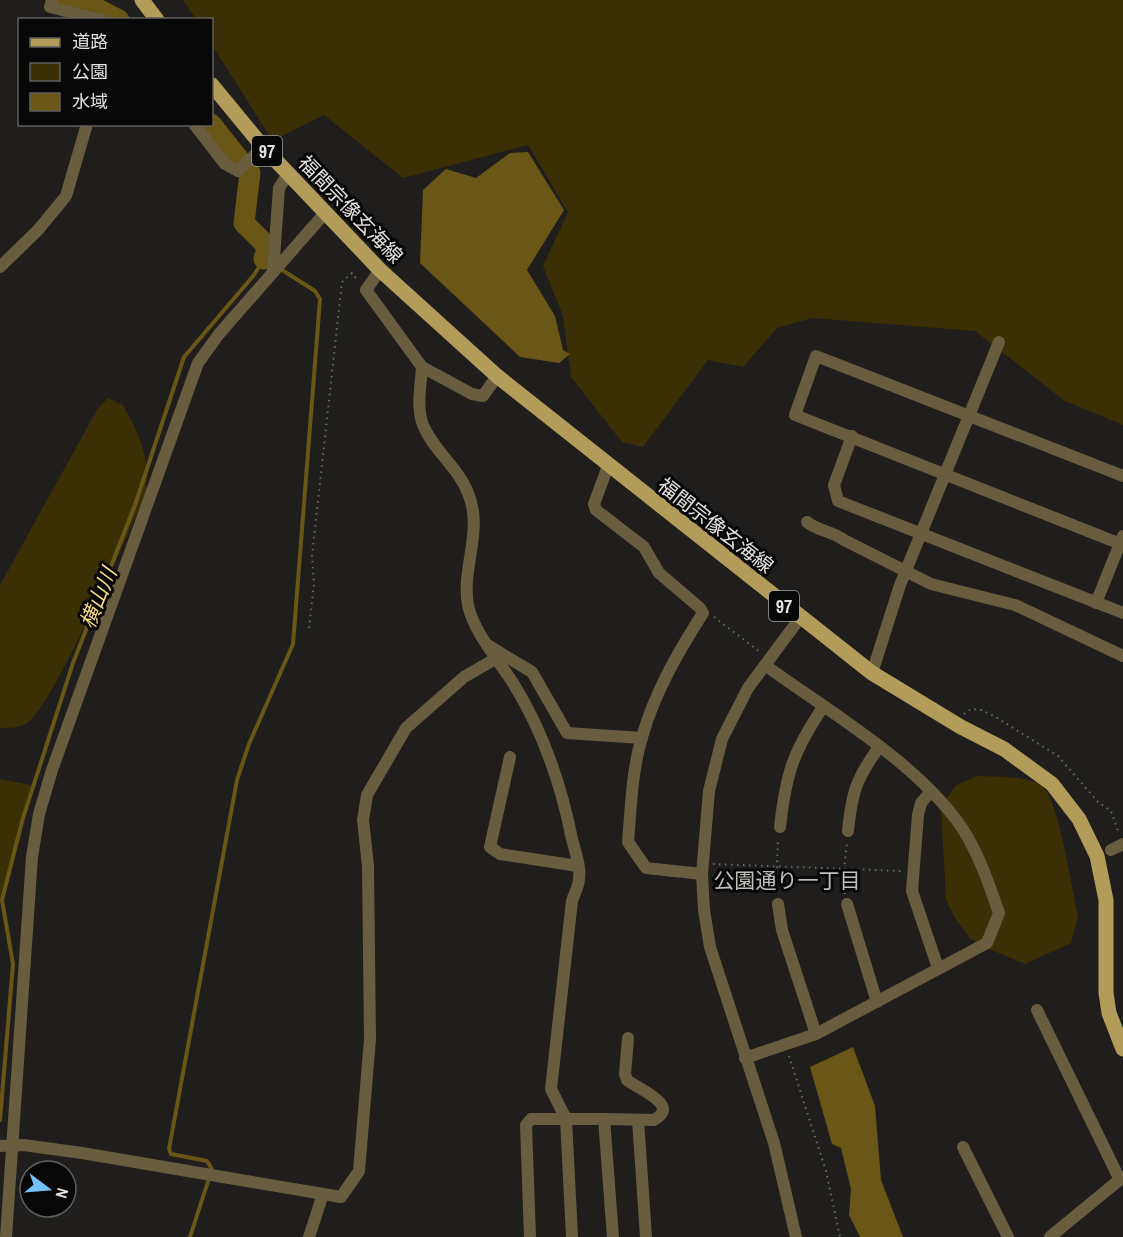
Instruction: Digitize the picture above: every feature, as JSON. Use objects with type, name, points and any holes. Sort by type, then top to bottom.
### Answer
[{"type":"main road","points":[[142,0],[156,18]]},
{"type":"main road","name":"福間宗像玄海線","points":[[213,86],[263,147],[380,270],[497,376],[872,673],[961,728],[1004,748],[1037,771],[1065,799],[1104,853],[1106,993],[1109,1013],[1123,1049]]},
{"type":"street","points":[[52,0],[50,7],[92,18]]},
{"type":"street","points":[[0,267],[38,230],[66,196],[86,126]]},
{"type":"street","points":[[196,126],[225,164],[238,171],[263,147]]},
{"type":"street","points":[[273,272],[279,188],[288,174]]},
{"type":"street","points":[[6,1237],[6,1146],[39,814],[105,618],[198,363],[325,213]]},
{"type":"street","points":[[380,270],[366,290],[422,366],[472,394],[483,396],[497,376]]},
{"type":"street","points":[[872,673],[905,573],[999,342]]},
{"type":"street","points":[[1096,603],[1122,542],[795,415],[816,356],[967,417],[1123,476]]},
{"type":"street","points":[[422,366],[420,411],[423,425],[469,494],[473,515],[474,546],[467,580],[468,606],[495,659],[521,698],[542,738],[565,806],[578,866],[579,880],[572,901],[551,1089],[566,1119],[572,1237]]},
{"type":"street","points":[[852,436],[834,484],[838,501],[1123,614]]},
{"type":"street","points":[[608,466],[594,504],[596,510],[644,547],[659,573],[703,613],[679,651],[662,685],[642,738],[633,785],[628,842],[646,868],[702,869]]},
{"type":"street","points":[[807,522],[818,529],[834,532],[905,573],[931,584],[1015,605],[1123,656]]},
{"type":"street","points":[[796,1237],[774,1143],[710,947],[704,910],[702,869],[709,791],[722,739],[736,706],[800,618]]},
{"type":"street","points":[[488,646],[532,672],[567,733],[642,738]]},
{"type":"street","points":[[6,1146],[23,1144],[341,1197],[359,1171],[370,1039],[368,866],[363,820],[368,795],[406,728],[464,677],[495,659]]},
{"type":"street","points":[[745,1058],[816,1034],[987,943],[999,913],[975,852],[963,830],[931,790],[879,747],[767,662]]},
{"type":"street","points":[[780,826],[785,783],[799,743],[823,706]]},
{"type":"street","points":[[848,831],[850,807],[859,776],[879,747]]},
{"type":"street","points":[[510,757],[490,847],[501,854],[578,866]]},
{"type":"street","points":[[931,790],[921,803],[911,872],[912,891],[938,968]]},
{"type":"street","points":[[1104,853],[1123,844]]},
{"type":"street","points":[[778,904],[782,930],[816,1034]]},
{"type":"street","points":[[847,904],[877,1002]]},
{"type":"street","points":[[1037,1010],[1121,1178],[1057,1235]]},
{"type":"street","points":[[530,1237],[526,1125],[531,1119],[654,1120],[660,1117],[662,1106],[650,1092],[627,1080],[625,1074],[628,1038]]},
{"type":"street","points":[[604,1119],[613,1237]]},
{"type":"street","points":[[639,1120],[646,1237]]},
{"type":"street","points":[[963,1147],[1008,1237]]},
{"type":"street","points":[[309,1237],[323,1194]]},
{"type":"path","points":[[309,628],[314,584],[312,556],[342,282],[352,273],[366,290]]},
{"type":"path","points":[[703,613],[710,613],[767,662]]},
{"type":"path","points":[[778,904],[776,866],[780,826]]},
{"type":"path","points":[[847,904],[843,869],[848,831]]},
{"type":"path","points":[[702,869],[776,866],[911,872]]},
{"type":"path","points":[[785,1045],[826,1171],[840,1237]]},
{"type":"green space","points":[[183,0],[1123,0],[1123,425],[1065,401],[975,331],[812,318],[777,328],[743,367],[708,360],[643,447],[622,442],[571,377],[563,316],[543,266],[568,212],[528,145],[403,178],[324,115],[282,136],[269,135],[213,47],[213,18],[195,18]]},
{"type":"green space","points":[[108,398],[123,405],[135,427],[146,462],[144,498],[71,655],[39,711],[24,725],[0,728],[0,585],[98,408]]},
{"type":"green space","points":[[977,776],[1019,778],[1042,786],[1054,808],[1059,826],[1078,916],[1071,943],[1025,964],[982,946],[970,938],[955,918],[946,900],[941,806],[955,786]]},
{"type":"green space","points":[[0,779],[31,785],[0,901]]},
{"type":"water","points":[[528,152],[564,210],[527,270],[555,316],[563,350],[570,354],[559,363],[520,357],[420,263],[423,190],[446,169],[476,178],[510,153]]},
{"type":"water","points":[[853,1047],[875,1106],[881,1180],[903,1237],[860,1237],[849,1215],[851,1189],[841,1148],[832,1144],[810,1067]]},
{"type":"waterway","name":"横山川","points":[[64,0],[94,7],[115,18]]},
{"type":"waterway","name":"横山川","points":[[213,126],[250,173],[244,223],[264,243],[267,249],[264,259]]},
{"type":"waterway","name":"横山川","points":[[0,1120],[13,964],[2,900],[23,818],[73,663],[135,505],[184,357],[254,275],[264,259],[271,263]]},
{"type":"waterway","points":[[190,1237],[212,1169],[207,1161],[171,1154],[169,1149],[237,780],[249,744],[293,644],[320,299],[315,291],[279,268]]},
{"type":"district","name":"公園通り一丁目","points":[[787,880]]}]
